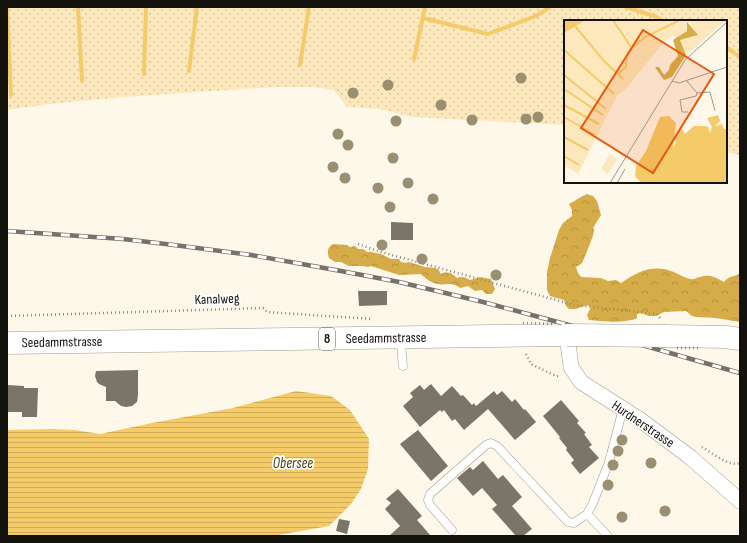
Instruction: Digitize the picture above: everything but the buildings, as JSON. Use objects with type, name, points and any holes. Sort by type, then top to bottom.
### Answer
[{"type":"main road","name":"Seedammstrasse","points":[[7,343],[402,338],[562,330],[664,329],[740,339]]},
{"type":"street","name":"Hurdnerstrasse","points":[[562,330],[571,368],[580,382],[650,427],[690,457],[740,501]]},
{"type":"lane","points":[[402,338],[403,366]]},
{"type":"lane","points":[[452,530],[430,505],[428,500],[430,494],[486,445],[491,443],[496,446],[568,522],[574,523],[587,514],[594,503],[610,462],[621,416],[624,410]]},
{"type":"lane","points":[[587,514],[608,536]]},
{"type":"path","points":[[358,244],[381,252],[574,305],[657,314],[664,329]]},
{"type":"path","name":"Kanalweg","points":[[7,316],[263,308],[267,312],[378,319]]},
{"type":"path","points":[[523,323],[562,330]]},
{"type":"path","points":[[526,353],[531,364],[554,375],[580,382]]},
{"type":"shaded area","points":[[7,7],[740,7],[740,155],[727,152],[727,20],[564,20],[564,125],[412,117],[380,109],[347,107],[334,90],[314,87],[277,87],[122,97],[7,110]]},
{"type":"green space","points":[[587,194],[593,196],[597,201],[601,215],[593,228],[594,231],[582,263],[576,267],[581,277],[601,278],[608,281],[616,280],[621,283],[640,272],[659,269],[674,272],[689,279],[710,276],[724,282],[728,278],[740,273],[740,322],[716,318],[696,317],[692,316],[686,311],[664,312],[656,316],[649,316],[641,313],[637,314],[637,318],[626,321],[613,322],[589,320],[587,315],[591,307],[587,305],[576,309],[569,309],[564,300],[550,296],[547,290],[547,272],[559,230],[563,223],[572,216],[572,210],[569,204]]},
{"type":"green space","points":[[333,244],[347,245],[350,247],[355,246],[358,249],[363,249],[367,252],[381,254],[391,259],[399,259],[401,262],[409,262],[438,269],[441,274],[450,273],[457,278],[464,277],[470,280],[480,277],[491,279],[495,289],[492,294],[486,294],[482,290],[475,291],[468,286],[460,288],[451,284],[435,283],[421,274],[399,275],[371,266],[349,266],[341,262],[335,262],[329,258],[328,250]]},
{"type":"water","name":"Obersee","points":[[296,391],[331,396],[350,410],[369,439],[368,469],[361,489],[351,504],[329,526],[273,536],[7,536],[7,430],[54,429],[75,430],[100,434],[233,408]]},
{"type":"waterway","points":[[7,7],[11,95]]},
{"type":"waterway","points":[[78,7],[82,81]]},
{"type":"waterway","points":[[144,74],[146,7]]},
{"type":"waterway","points":[[189,71],[197,7]]},
{"type":"waterway","points":[[300,65],[309,7]]},
{"type":"waterway","points":[[414,59],[425,7]]},
{"type":"waterway","points":[[423,18],[488,34],[536,16],[550,7]]},
{"type":"waterway","points":[[626,7],[654,16],[661,20]]},
{"type":"waterway","points":[[727,48],[740,57]]},
{"type":"railway","points":[[7,231],[123,239],[251,255],[399,282],[483,302],[740,373]]}]
